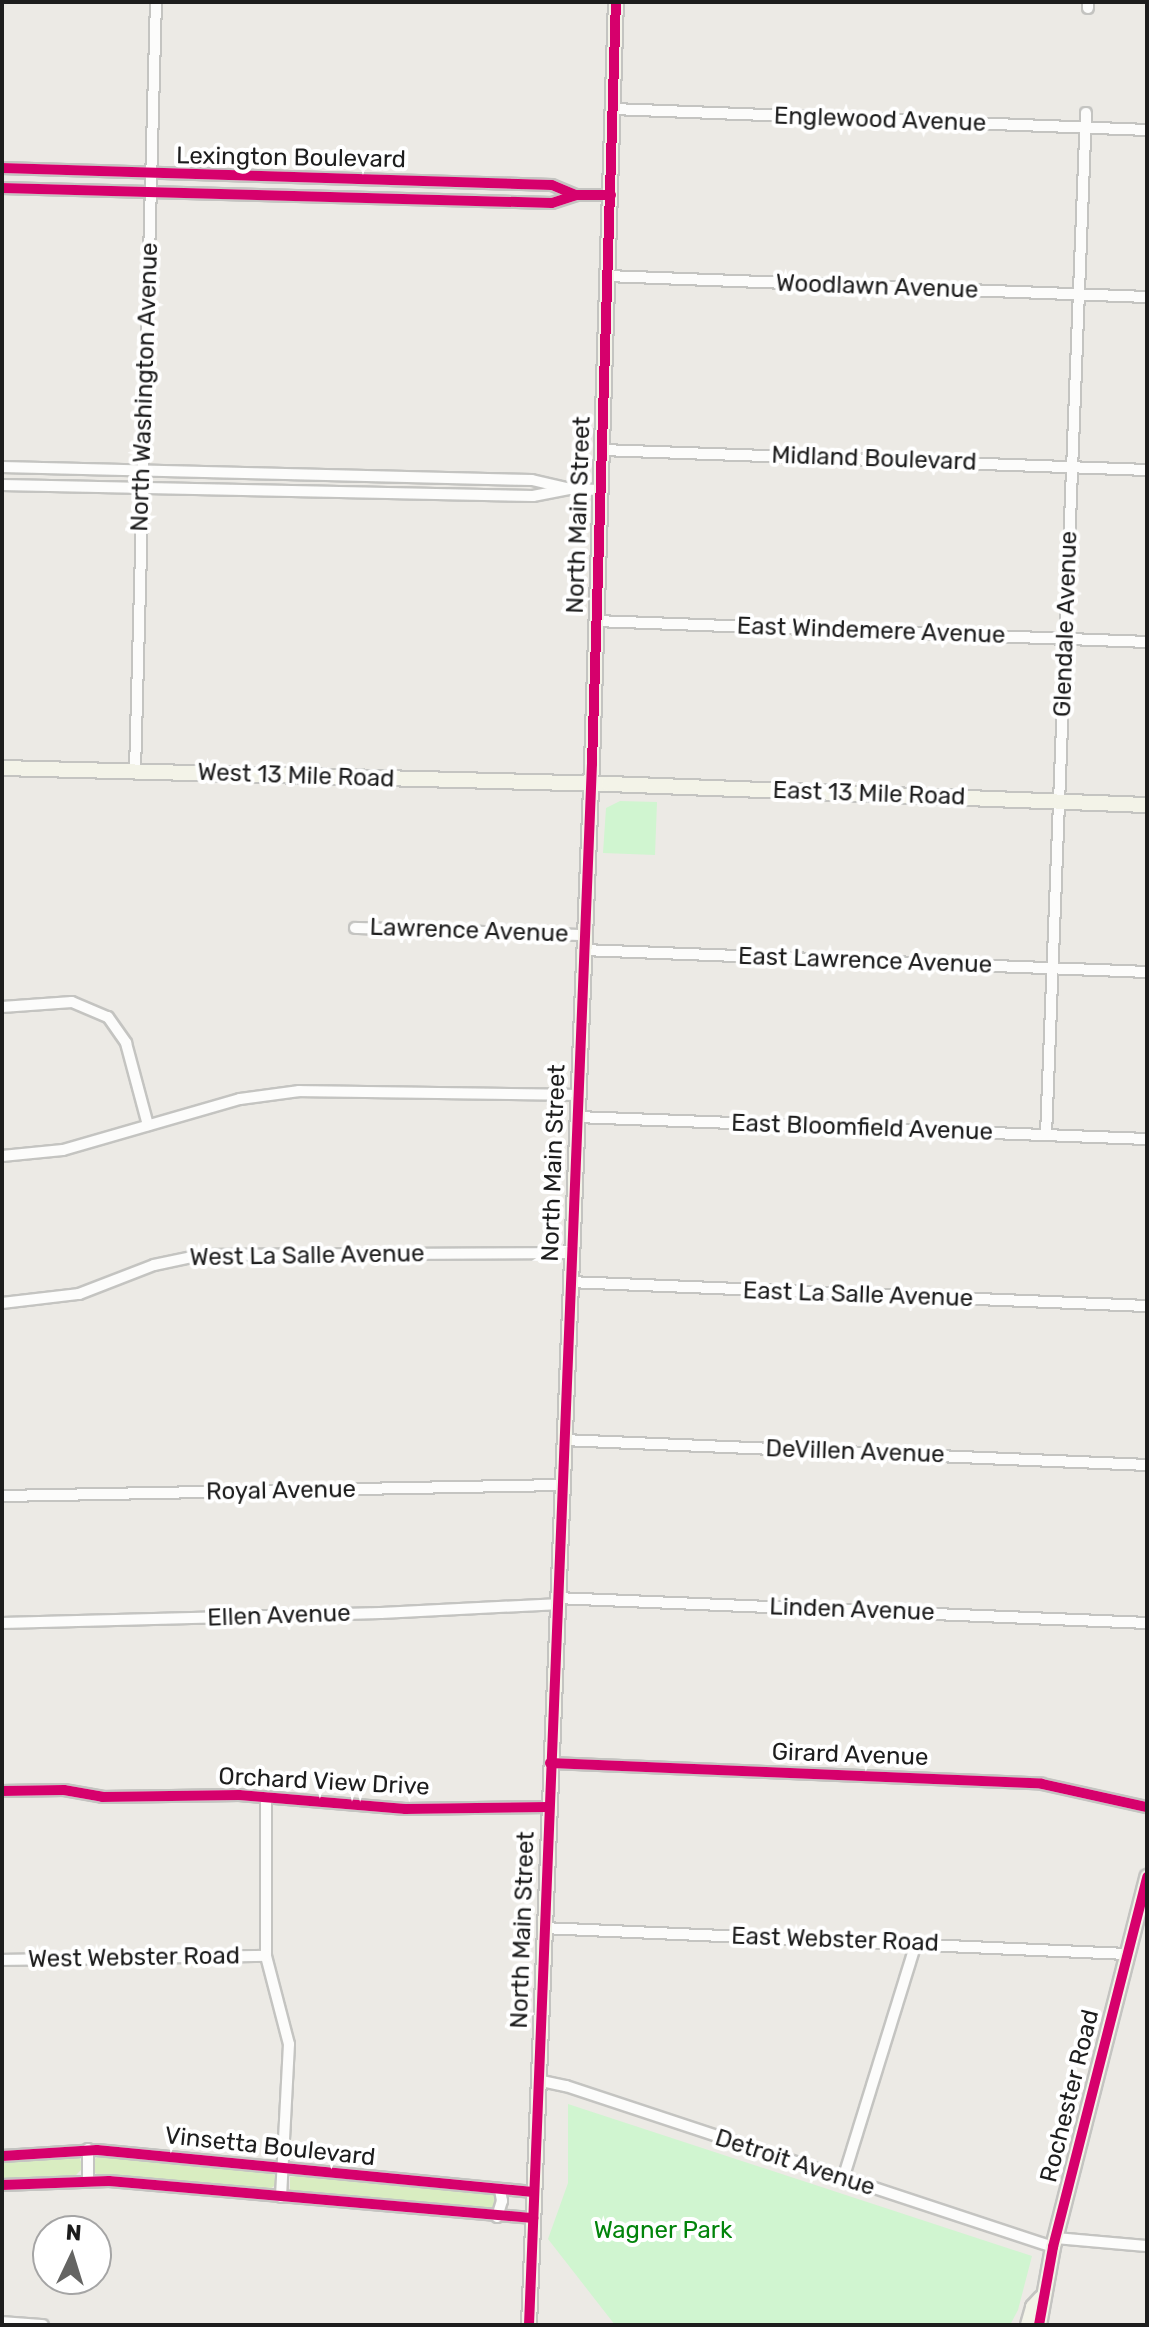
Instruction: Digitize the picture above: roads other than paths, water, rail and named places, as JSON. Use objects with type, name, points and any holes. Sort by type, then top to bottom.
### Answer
[{"type":"main road","name":"North Main Street","points":[[529,2325],[591,784],[616,2]]},
{"type":"main road","name":"West 13 Mile Road","points":[[2,768],[591,784]]},
{"type":"main road","name":"East 13 Mile Road","points":[[591,784],[1147,805]]},
{"type":"main road","name":"Rochester Road","points":[[1039,2325],[1043,2310],[1041,2298],[1054,2242],[1147,1877]]},
{"type":"main road","name":"Rochester Road","points":[[1028,2325],[1033,2307],[1041,2298]]},
{"type":"street","name":"North Washington Avenue","points":[[135,771],[156,2]]},
{"type":"street","name":"Englewood Avenue","points":[[613,109],[1147,130]]},
{"type":"street","name":"Glendale Avenue","points":[[1046,1135],[1086,113]]},
{"type":"street","name":"Lexington Boulevard","points":[[2,168],[552,185],[576,195]]},
{"type":"street","name":"Lexington Boulevard","points":[[361,197],[362,179]]},
{"type":"street","name":"Lexington Boulevard","points":[[2,188],[552,203],[576,195],[611,195]]},
{"type":"street","name":"Woodlawn Avenue","points":[[607,276],[1147,297]]},
{"type":"street","name":"Midland Boulevard","points":[[602,450],[1147,470]]},
{"type":"street","points":[[2,467],[532,480],[570,489],[600,490]]},
{"type":"street","points":[[350,493],[351,476]]},
{"type":"street","points":[[2,485],[533,496],[570,489]]},
{"type":"street","name":"East Windemere Avenue","points":[[596,621],[1147,642]]},
{"type":"street","name":"Lawrence Avenue","points":[[355,928],[583,942]]},
{"type":"street","name":"East Lawrence Avenue","points":[[583,942],[1147,972]]},
{"type":"street","points":[[2,1007],[72,1002],[108,1017],[126,1043],[148,1125]]},
{"type":"street","points":[[2,1156],[63,1150],[240,1099],[299,1091],[577,1095]]},
{"type":"street","name":"East Bloomfield Avenue","points":[[577,1117],[1147,1139]]},
{"type":"street","name":"West La Salle Avenue","points":[[2,1303],[79,1294],[154,1265],[202,1255],[570,1253]]},
{"type":"street","name":"East La Salle Avenue","points":[[569,1282],[1147,1306]]},
{"type":"street","name":"DeVillen Avenue","points":[[563,1440],[1147,1465]]},
{"type":"street","name":"Royal Avenue","points":[[2,1496],[561,1485]]},
{"type":"street","name":"Linden Avenue","points":[[556,1601],[1147,1623]]},
{"type":"street","name":"Ellen Avenue","points":[[2,1623],[381,1613],[556,1601]]},
{"type":"street","name":"Girard Avenue","points":[[550,1763],[1026,1783],[1147,1807]]},
{"type":"street","name":"Orchard View Drive","points":[[2,1791],[64,1790],[102,1797],[266,1797],[405,1809],[548,1807]]},
{"type":"street","points":[[266,1797],[266,1956],[289,2044],[281,2197]]},
{"type":"street","name":"East Webster Road","points":[[543,1928],[1127,1954]]},
{"type":"street","points":[[843,2179],[916,1943]]},
{"type":"street","name":"West Webster Road","points":[[2,1960],[266,1956]]},
{"type":"street","name":"Detroit Avenue","points":[[537,2080],[566,2086],[843,2179],[1054,2242],[1147,2246]]},
{"type":"street","points":[[88,2149],[88,2180]]},
{"type":"street","name":"Vinsetta Boulevard","points":[[2,2156],[88,2149],[533,2192]]},
{"type":"street","name":"Vinsetta Boulevard","points":[[2,2185],[88,2180],[533,2218]]},
{"type":"street","points":[[497,2217],[502,2201],[500,2190]]},
{"type":"street","points":[[2,2322],[43,2325]]},
{"type":"park label","name":"Wagner Park","points":[[663,2231]]}]
